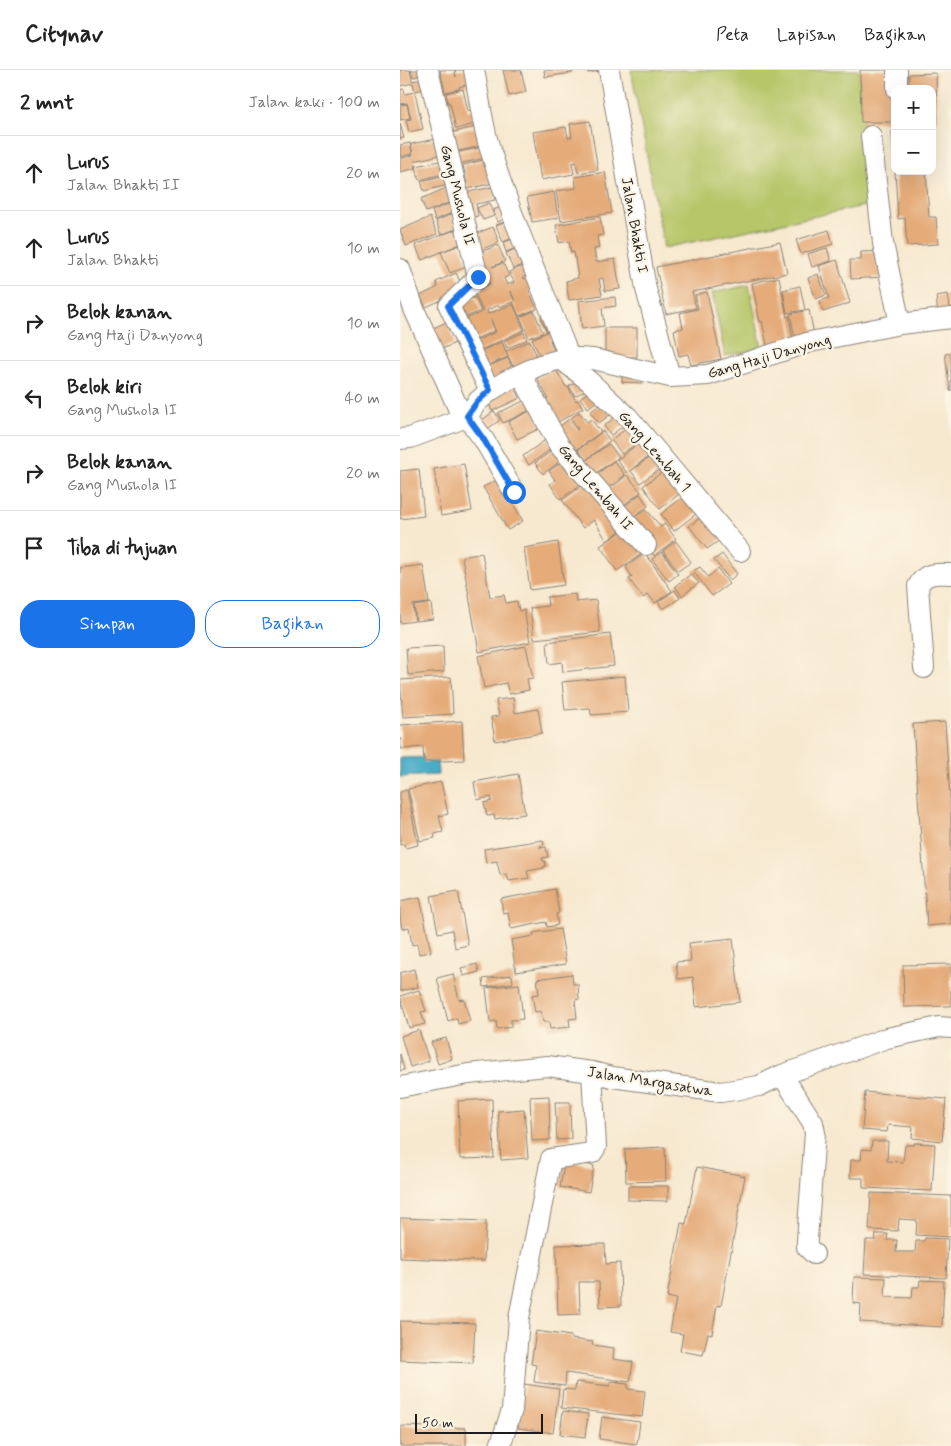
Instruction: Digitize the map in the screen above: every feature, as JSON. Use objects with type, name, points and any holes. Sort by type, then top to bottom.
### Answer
[{"type":"street","name":"Gang Mushola II","points":[[428,70],[478,277],[448,306],[490,390]]},
{"type":"street","points":[[474,70],[489,146],[512,215],[546,295],[566,359]]},
{"type":"street","name":"Jalan Bhakti I","points":[[609,70],[646,288],[670,377]]},
{"type":"street","points":[[897,70],[897,85]]},
{"type":"street","points":[[871,136],[883,243],[900,324]]},
{"type":"street","points":[[400,269],[414,309],[462,418],[484,440],[514,492]]},
{"type":"street","name":"Gang Haji Danyong","points":[[462,418],[490,390],[540,365],[566,359],[592,359],[670,377],[708,375],[810,342],[900,324],[951,318]]},
{"type":"street","name":"Gang Lembah 1","points":[[566,359],[628,417],[740,551]]},
{"type":"street","name":"Gang Lembah II","points":[[521,374],[559,445],[646,545]]},
{"type":"street","points":[[400,439],[410,438],[462,418]]},
{"type":"street","points":[[924,668],[918,586],[922,579],[931,574],[951,574]]},
{"type":"street","name":"Jalan Margasatwa","points":[[400,1087],[468,1074],[547,1066],[721,1092],[759,1086],[782,1075],[887,1038],[939,1028],[951,1028]]},
{"type":"street","points":[[500,1446],[512,1410],[519,1318],[551,1159],[592,1153],[596,1147],[592,1072]]},
{"type":"street","points":[[782,1075],[813,1123],[816,1133],[807,1247],[814,1254]]},
{"type":"green space","points":[[631,70],[859,70],[869,205],[664,248]]},
{"type":"green space","points":[[749,285],[762,348],[725,356],[712,293]]},
{"type":"water","points":[[437,757],[438,775],[400,777],[400,758]]},
{"type":"building","points":[[400,70],[410,70],[412,81],[427,78],[429,88],[415,91],[413,83],[400,86]]},
{"type":"building","points":[[411,70],[426,70],[427,74],[413,77]]},
{"type":"building","points":[[440,70],[470,70],[473,83],[445,92]]},
{"type":"building","points":[[503,70],[521,70],[526,92],[509,96]]},
{"type":"building","points":[[544,70],[572,70],[572,73],[545,77]]},
{"type":"building","points":[[587,70],[600,70],[600,71],[588,73]]},
{"type":"building","points":[[860,70],[892,70],[891,122],[861,122]]},
{"type":"building","points":[[936,73],[937,121],[936,85],[909,85],[909,74]]},
{"type":"building","points":[[404,89],[405,94],[415,92],[423,129],[409,132],[406,120],[411,119],[407,103],[400,104],[400,90]]},
{"type":"building","points":[[463,89],[468,111],[472,110],[475,124],[456,129],[446,93]]},
{"type":"building","points":[[407,104],[410,118],[400,120],[400,105]]},
{"type":"building","points":[[590,121],[598,170],[578,173],[576,162],[572,163],[574,174],[541,180],[533,132],[566,127],[568,138],[572,137],[570,124]]},
{"type":"building","points":[[400,123],[404,138],[400,139]]},
{"type":"building","points":[[480,126],[485,145],[454,152],[450,133]]},
{"type":"building","points":[[436,139],[439,155],[414,161],[416,168],[400,172],[400,159],[413,155],[411,144]]},
{"type":"building","points":[[410,143],[412,154],[400,157],[400,145]]},
{"type":"building","points":[[487,146],[490,157],[458,164],[455,153]]},
{"type":"building","points":[[488,159],[493,183],[468,189],[463,165]]},
{"type":"building","points":[[440,161],[443,174],[419,180],[416,166]]},
{"type":"building","points":[[605,172],[612,213],[561,221],[556,191],[576,188],[575,177]]},
{"type":"building","points":[[446,175],[448,185],[424,191],[421,181]]},
{"type":"building","points":[[895,175],[926,175],[929,217],[936,217],[938,244],[907,246],[905,218],[898,219]]},
{"type":"building","points":[[492,187],[495,200],[476,204],[478,216],[466,219],[460,194]]},
{"type":"building","points":[[446,188],[451,202],[426,212],[421,199]]},
{"type":"building","points":[[554,192],[558,218],[532,222],[527,197]]},
{"type":"building","points":[[450,203],[454,212],[435,220],[432,211]]},
{"type":"building","points":[[489,203],[494,216],[483,220],[477,208]]},
{"type":"building","points":[[507,205],[511,215],[498,222],[493,210]]},
{"type":"building","points":[[452,214],[458,228],[441,235],[436,221]]},
{"type":"building","points":[[430,217],[437,234],[406,246],[400,230]]},
{"type":"building","points":[[600,217],[603,235],[597,236],[599,248],[594,249],[596,262],[615,259],[620,289],[605,291],[603,278],[599,279],[602,295],[569,300],[566,281],[578,278],[574,252],[571,253],[569,241],[559,243],[556,225]]},
{"type":"building","points":[[512,219],[519,235],[503,242],[496,225]]},
{"type":"building","points":[[493,227],[499,242],[476,252],[470,236]]},
{"type":"building","points":[[460,228],[465,242],[422,260],[415,245]]},
{"type":"building","points":[[829,230],[833,244],[801,254],[796,240]]},
{"type":"building","points":[[519,236],[523,245],[506,252],[503,243]]},
{"type":"building","points":[[780,242],[787,273],[692,292],[696,308],[666,314],[656,267]]},
{"type":"building","points":[[460,245],[469,266],[450,273],[441,252]]},
{"type":"building","points":[[498,245],[505,261],[492,267],[503,263],[509,276],[504,278],[507,285],[514,282],[509,272],[529,263],[533,273],[523,277],[524,279],[535,274],[540,287],[529,291],[537,309],[519,316],[513,302],[515,301],[487,310],[488,314],[513,304],[524,330],[479,351],[475,341],[496,332],[491,319],[495,331],[473,340],[465,319],[483,312],[474,291],[490,284],[476,254]]},
{"type":"building","points":[[523,246],[529,262],[513,269],[506,253]]},
{"type":"building","points":[[827,248],[831,261],[812,267],[808,254]]},
{"type":"building","points":[[882,251],[884,277],[851,279],[850,260],[861,260],[861,252]]},
{"type":"building","points":[[837,260],[850,303],[823,312],[820,301],[829,298],[819,266]]},
{"type":"building","points":[[456,273],[464,290],[426,307],[420,296],[438,287],[436,282]]},
{"type":"building","points":[[818,274],[826,295],[816,299],[808,278]]},
{"type":"building","points":[[779,277],[793,340],[767,345],[752,283]]},
{"type":"building","points":[[800,286],[805,310],[787,313],[783,290]]},
{"type":"building","points":[[707,292],[721,359],[691,365],[688,354],[679,356],[674,330],[683,328],[680,313],[698,309],[695,295]]},
{"type":"building","points":[[948,294],[951,314],[938,316],[936,296]]},
{"type":"building","points":[[475,297],[481,311],[466,317],[460,304]]},
{"type":"building","points":[[615,297],[616,306],[602,308],[604,326],[582,329],[579,301]]},
{"type":"building","points":[[809,310],[814,334],[795,338],[790,314]]},
{"type":"building","points":[[534,311],[543,333],[529,338],[520,317]]},
{"type":"building","points":[[553,314],[567,352],[558,356],[551,340],[556,337],[550,340],[556,355],[542,361],[532,339],[547,332],[541,319]]},
{"type":"building","points":[[447,322],[455,343],[435,352],[426,331]]},
{"type":"building","points":[[605,328],[637,328],[637,357],[605,357]]},
{"type":"building","points":[[524,332],[527,340],[507,348],[504,341]]},
{"type":"building","points":[[530,341],[539,361],[515,371],[506,351]]},
{"type":"building","points":[[502,342],[508,357],[484,367],[478,352]]},
{"type":"building","points":[[951,353],[951,391],[950,391],[945,354]]},
{"type":"building","points":[[508,358],[515,375],[493,384],[486,367]]},
{"type":"building","points":[[555,368],[566,387],[568,387],[576,401],[578,400],[583,408],[558,422],[544,400],[548,398],[537,378]]},
{"type":"building","points":[[622,374],[644,375],[643,383],[622,382]]},
{"type":"building","points":[[583,379],[588,389],[575,396],[569,386]]},
{"type":"building","points":[[514,386],[520,398],[492,411],[487,398]]},
{"type":"building","points":[[593,389],[601,398],[588,408],[580,398]]},
{"type":"building","points":[[530,398],[535,408],[503,423],[498,413]]},
{"type":"building","points":[[605,401],[614,412],[599,423],[590,412]]},
{"type":"building","points":[[534,409],[543,427],[517,439],[508,422]]},
{"type":"building","points":[[494,411],[500,420],[483,432],[477,424]]},
{"type":"building","points":[[579,412],[587,422],[591,419],[601,432],[575,451],[559,427],[569,419],[577,430],[571,418]]},
{"type":"building","points":[[620,413],[627,423],[611,435],[604,426]]},
{"type":"building","points":[[630,426],[641,440],[622,454],[611,440]]},
{"type":"building","points":[[603,431],[610,441],[586,460],[578,450]]},
{"type":"building","points":[[548,438],[554,447],[529,465],[523,456]]},
{"type":"building","points":[[644,439],[654,452],[627,473],[617,460]]},
{"type":"building","points":[[609,444],[619,457],[595,474],[585,461]]},
{"type":"building","points":[[554,449],[562,460],[543,474],[535,463]]},
{"type":"building","points":[[654,454],[664,466],[640,483],[631,471]]},
{"type":"building","points":[[567,458],[583,483],[560,499],[550,484],[555,480],[549,471]]},
{"type":"building","points":[[614,461],[625,475],[608,488],[597,474]]},
{"type":"building","points":[[464,464],[472,511],[441,516],[434,469]]},
{"type":"building","points":[[419,469],[424,516],[400,519],[400,471]]},
{"type":"building","points":[[665,470],[682,492],[660,509],[643,486]]},
{"type":"building","points":[[627,475],[641,492],[621,507],[608,490]]},
{"type":"building","points":[[499,479],[523,521],[508,530],[483,487]]},
{"type":"building","points":[[587,482],[624,528],[607,541],[594,520],[583,528],[562,500]]},
{"type":"building","points":[[688,493],[701,510],[674,531],[661,514]]},
{"type":"building","points":[[640,494],[648,506],[630,519],[622,508]]},
{"type":"building","points":[[646,509],[661,527],[665,524],[676,539],[654,556],[631,520]]},
{"type":"building","points":[[705,514],[723,538],[707,549],[689,526]]},
{"type":"building","points":[[625,529],[646,551],[617,571],[600,546]]},
{"type":"building","points":[[676,541],[691,562],[678,571],[663,551]]},
{"type":"building","points":[[558,542],[564,585],[530,590],[524,548]]},
{"type":"building","points":[[662,552],[678,574],[669,581],[652,559]]},
{"type":"building","points":[[482,553],[490,597],[504,595],[506,603],[517,601],[519,611],[524,610],[530,642],[479,652],[462,557]]},
{"type":"building","points":[[645,553],[672,591],[655,603],[648,594],[643,598],[629,579],[632,577],[626,567]]},
{"type":"building","points":[[722,554],[737,574],[730,580],[714,560]]},
{"type":"building","points":[[423,565],[429,603],[413,605],[415,621],[400,623],[400,568]]},
{"type":"building","points":[[700,567],[708,577],[718,569],[729,584],[712,596],[693,571]]},
{"type":"building","points":[[691,574],[699,583],[682,596],[675,586]]},
{"type":"building","points":[[675,590],[680,598],[663,609],[658,602]]},
{"type":"building","points":[[575,594],[576,602],[596,600],[600,632],[534,639],[530,608],[548,606],[547,597]]},
{"type":"building","points":[[431,603],[433,619],[416,621],[414,606]]},
{"type":"building","points":[[610,634],[614,666],[563,672],[562,662],[549,664],[547,642]]},
{"type":"building","points":[[443,646],[444,672],[408,675],[406,648]]},
{"type":"building","points":[[526,646],[533,678],[527,679],[529,690],[509,694],[506,683],[484,688],[478,656]]},
{"type":"building","points":[[625,676],[628,712],[591,715],[590,708],[565,710],[562,682]]},
{"type":"building","points":[[451,677],[453,714],[403,717],[400,680]]},
{"type":"building","points":[[513,698],[515,713],[538,709],[542,733],[495,741],[491,717],[499,716],[496,700]]},
{"type":"building","points":[[462,721],[464,760],[424,762],[423,747],[401,749],[400,725]]},
{"type":"building","points":[[945,722],[951,813],[951,924],[927,926],[913,724]]},
{"type":"building","points":[[518,774],[525,814],[495,819],[494,815],[487,816],[484,803],[492,801],[491,797],[477,800],[474,782]]},
{"type":"building","points":[[441,782],[448,814],[439,816],[443,832],[434,834],[435,838],[420,841],[408,789]]},
{"type":"building","points":[[407,790],[418,845],[405,848],[404,844],[400,845],[400,792]]},
{"type":"building","points":[[543,840],[544,845],[540,846],[540,848],[546,847],[548,857],[542,858],[546,866],[527,871],[529,878],[509,881],[507,874],[500,875],[497,861],[486,863],[484,849]]},
{"type":"building","points":[[555,889],[559,913],[556,914],[558,925],[547,927],[546,922],[511,929],[508,912],[503,913],[501,899]]},
{"type":"building","points":[[458,891],[468,945],[455,948],[452,930],[438,933],[431,896]]},
{"type":"building","points":[[420,897],[431,952],[419,954],[417,944],[412,945],[409,927],[402,929],[400,901]]},
{"type":"building","points":[[560,929],[566,964],[516,972],[511,940],[534,936],[533,933]]},
{"type":"building","points":[[733,938],[740,1002],[696,1007],[693,977],[678,979],[676,962],[691,961],[689,943]]},
{"type":"building","points":[[477,964],[479,972],[463,976],[461,968]]},
{"type":"building","points":[[951,964],[951,1006],[904,1007],[903,965]]},
{"type":"building","points":[[414,969],[418,987],[400,991],[400,973]]},
{"type":"building","points":[[453,974],[459,1000],[464,999],[470,1021],[458,1024],[457,1018],[448,1021],[437,978]]},
{"type":"building","points":[[572,974],[573,984],[578,984],[579,999],[575,1000],[577,1018],[569,1019],[570,1027],[550,1029],[549,1022],[543,1022],[541,1011],[535,1012],[532,995],[539,994],[537,979]]},
{"type":"building","points":[[512,975],[513,983],[484,987],[483,979]]},
{"type":"building","points":[[519,984],[523,1019],[511,1020],[511,1027],[497,1029],[496,1021],[490,1022],[486,988]]},
{"type":"building","points":[[419,990],[426,1011],[421,1012],[425,1024],[409,1028],[400,996]]},
{"type":"building","points":[[419,1030],[429,1061],[410,1067],[401,1036]]},
{"type":"building","points":[[446,1038],[452,1059],[438,1064],[431,1042]]},
{"type":"building","points":[[400,1054],[404,1070],[400,1071]]},
{"type":"building","points":[[865,1092],[946,1099],[942,1141],[912,1138],[913,1127],[888,1125],[887,1132],[862,1130]]},
{"type":"building","points":[[549,1096],[550,1140],[532,1141],[530,1097]]},
{"type":"building","points":[[492,1099],[494,1158],[460,1159],[458,1101]]},
{"type":"building","points":[[555,1102],[570,1102],[571,1139],[557,1140]]},
{"type":"building","points":[[524,1109],[528,1158],[501,1160],[498,1111]]},
{"type":"building","points":[[872,1141],[888,1141],[887,1161],[903,1162],[905,1145],[914,1145],[914,1143],[935,1144],[932,1191],[863,1188],[863,1178],[850,1178],[851,1160],[861,1160],[862,1149],[871,1150]]},
{"type":"building","points":[[665,1147],[666,1181],[626,1182],[625,1149]]},
{"type":"building","points":[[565,1160],[594,1166],[589,1192],[560,1187]]},
{"type":"building","points":[[697,1167],[745,1176],[721,1306],[717,1305],[712,1334],[708,1333],[703,1355],[680,1351],[683,1334],[670,1332],[676,1299],[667,1297],[681,1223],[686,1224]]},
{"type":"building","points":[[628,1186],[668,1186],[668,1201],[628,1200]]},
{"type":"building","points":[[871,1193],[951,1196],[951,1237],[916,1235],[917,1220],[899,1219],[898,1231],[869,1230]]},
{"type":"building","points":[[400,1218],[486,1221],[484,1261],[400,1258]]},
{"type":"building","points":[[876,1234],[888,1234],[887,1240],[897,1240],[896,1252],[915,1252],[916,1241],[924,1241],[925,1238],[948,1239],[946,1278],[864,1274],[866,1240],[875,1240]]},
{"type":"building","points":[[605,1244],[606,1264],[620,1263],[621,1306],[600,1307],[599,1282],[579,1282],[580,1314],[558,1315],[556,1245]]},
{"type":"building","points":[[854,1277],[886,1278],[885,1297],[912,1298],[913,1287],[919,1287],[920,1280],[944,1281],[942,1327],[860,1322],[861,1304],[853,1303]]},
{"type":"building","points":[[400,1321],[475,1323],[473,1363],[400,1360]]},
{"type":"building","points":[[536,1331],[571,1336],[571,1339],[593,1342],[592,1345],[614,1348],[613,1359],[633,1362],[630,1382],[566,1373],[565,1386],[534,1382],[536,1365],[531,1364]]},
{"type":"building","points":[[576,1382],[610,1386],[610,1382],[628,1384],[628,1389],[645,1391],[642,1417],[561,1408],[563,1389],[575,1390]]},
{"type":"building","points":[[524,1384],[559,1389],[553,1433],[518,1428]]},
{"type":"building","points":[[563,1411],[588,1414],[585,1437],[560,1434]]},
{"type":"building","points":[[602,1417],[640,1422],[637,1444],[599,1439]]},
{"type":"building","points":[[400,1426],[466,1428],[466,1446],[400,1446]]},
{"type":"route","points":[[478,277],[448,306],[490,390],[477,402],[467,416],[484,440],[514,492]]}]
